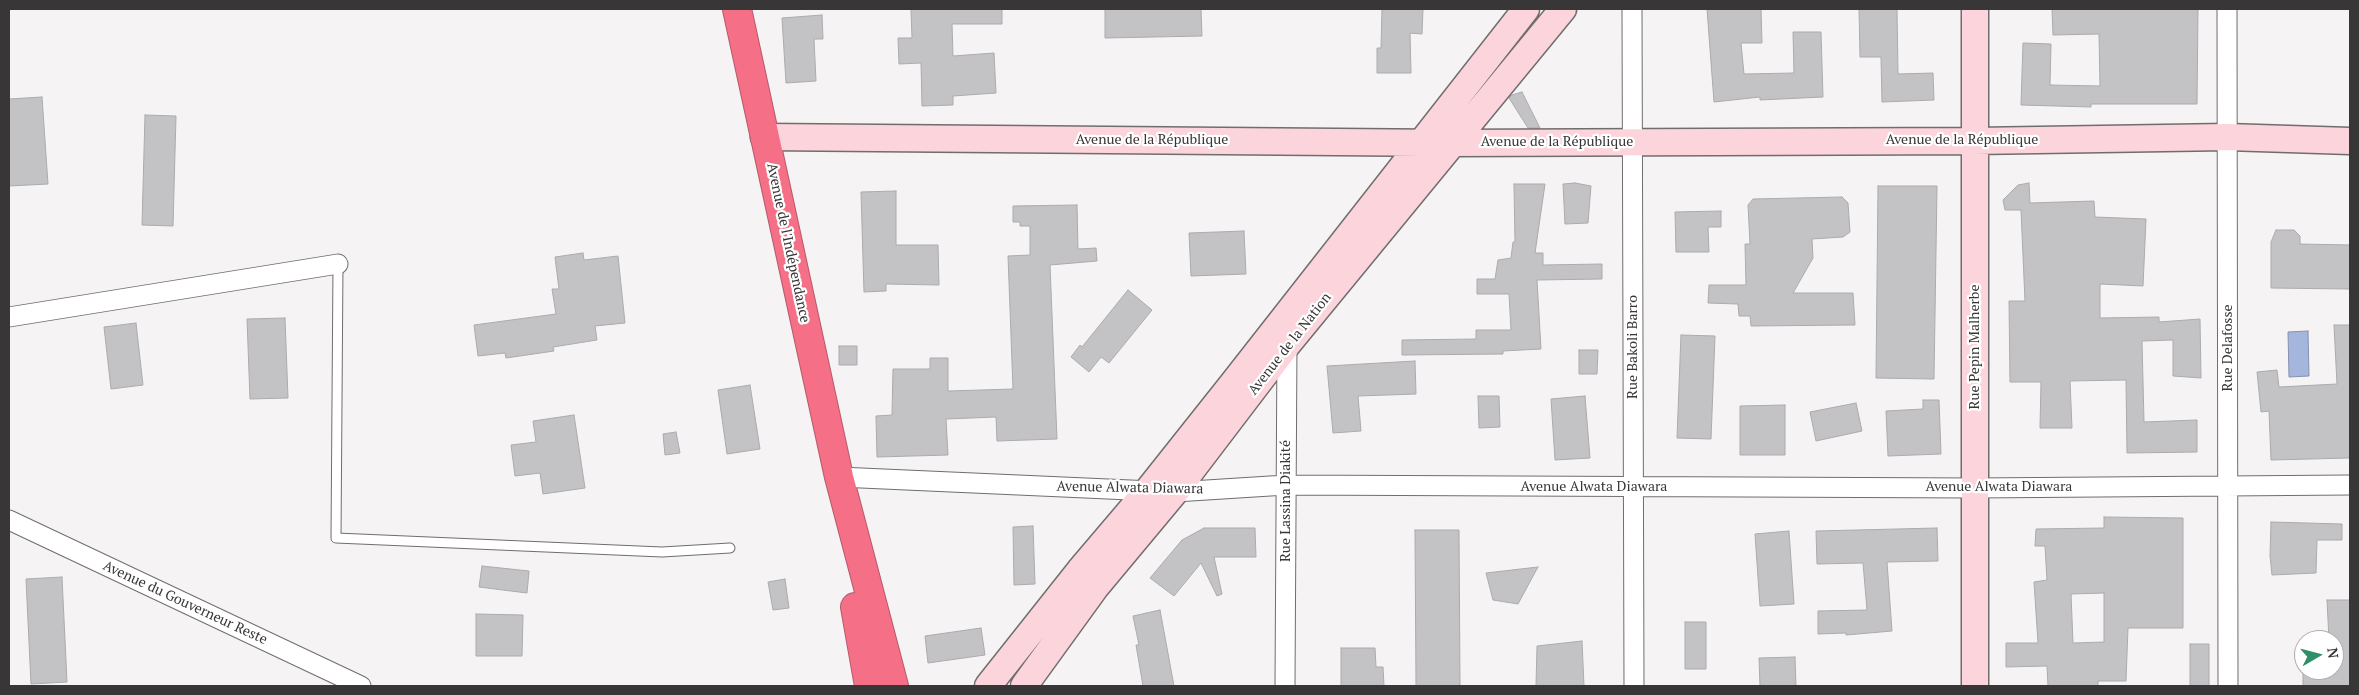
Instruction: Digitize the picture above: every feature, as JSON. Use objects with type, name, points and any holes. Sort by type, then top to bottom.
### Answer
[{"type":"highway","name":"Avenue de l'Indépendance","points":[[737,9],[839,477],[894,686]]},
{"type":"highway","name":"Avenue de l'Indépendance","points":[[839,477],[840,527],[869,686]]},
{"type":"street","name":"Avenue de la Nation","points":[[988,686],[1080,570],[1148,490],[1526,9]]},
{"type":"street","name":"Avenue de la Nation","points":[[1024,686],[1101,581],[1175,492],[1287,345],[1563,9]]},
{"type":"street","name":"Rue Bakoli Barro","points":[[1632,9],[1634,686]]},
{"type":"street","name":"Rue Pepin Malherbe","points":[[1975,9],[1975,686]]},
{"type":"street","name":"Rue Delafosse","points":[[2227,9],[2228,686]]},
{"type":"street","name":"Avenue de la République","points":[[764,137],[1451,143],[2227,137],[2350,141]]},
{"type":"street","points":[[9,317],[338,264]]},
{"type":"street","name":"Rue Lassina Diakité","points":[[1285,686],[1287,315]]},
{"type":"street","name":"Avenue Alwata Diawara","points":[[839,477],[1175,492],[1286,485],[1975,488],[2229,484],[2350,485]]},
{"type":"street","name":"Avenue du Gouverneur Reste","points":[[9,520],[361,686]]},
{"type":"lane","points":[[338,264],[336,538],[662,552],[730,548]]},
{"type":"water","points":[[2308,331],[2309,376],[2289,377],[2288,332]]},
{"type":"building","points":[[911,9],[1002,9],[1002,24],[952,24],[953,56],[994,53],[996,93],[953,96],[953,105],[922,106],[921,63],[899,64],[898,38],[912,38]]},
{"type":"building","points":[[1105,9],[1201,9],[1202,36],[1105,38]]},
{"type":"building","points":[[1382,9],[1423,9],[1422,34],[1410,33],[1411,73],[1377,73],[1377,48],[1381,48]]},
{"type":"building","points":[[1707,9],[1761,9],[1762,43],[1741,43],[1744,74],[1794,73],[1793,32],[1821,32],[1823,97],[1760,100],[1760,97],[1714,102]]},
{"type":"building","points":[[1859,9],[1897,9],[1898,74],[1933,73],[1934,100],[1882,102],[1881,57],[1860,57]]},
{"type":"building","points":[[2052,9],[2198,9],[2197,104],[2091,104],[2091,107],[2021,105],[2023,43],[2051,44],[2050,85],[2100,86],[2099,34],[2053,35]]},
{"type":"building","points":[[822,15],[823,39],[814,39],[816,81],[786,83],[782,18]]},
{"type":"building","points":[[1522,92],[1540,128],[1528,128],[1509,98]]},
{"type":"building","points":[[42,97],[48,184],[9,186],[9,99]]},
{"type":"building","points":[[145,115],[176,116],[173,226],[142,225]]},
{"type":"building","points":[[1575,183],[1591,186],[1588,223],[1565,224],[1563,184]]},
{"type":"building","points":[[2029,183],[2030,203],[2094,201],[2095,217],[2146,219],[2143,286],[2100,284],[2100,318],[2159,317],[2159,322],[2200,319],[2201,378],[2173,376],[2173,340],[2142,341],[2144,422],[2197,420],[2197,452],[2127,453],[2126,380],[2070,381],[2072,428],[2040,428],[2041,382],[2010,382],[2009,301],[2025,301],[2021,210],[2005,210],[2003,200],[2018,185]]},
{"type":"building","points":[[1514,184],[1545,184],[1535,253],[1543,253],[1543,265],[1602,264],[1602,279],[1537,280],[1541,349],[1503,351],[1503,354],[1402,355],[1402,340],[1476,339],[1476,330],[1511,330],[1509,294],[1477,294],[1477,279],[1495,279],[1498,260],[1511,258],[1513,242],[1515,242]]},
{"type":"building","points":[[1878,186],[1937,186],[1934,379],[1876,378]]},
{"type":"building","points":[[896,191],[896,245],[938,245],[939,285],[886,284],[886,291],[864,292],[861,192]]},
{"type":"building","points":[[1842,197],[1848,203],[1850,232],[1843,237],[1812,239],[1813,258],[1793,293],[1853,293],[1855,325],[1751,326],[1750,316],[1739,316],[1738,304],[1708,303],[1709,285],[1746,285],[1745,244],[1750,244],[1748,205],[1753,199]]},
{"type":"building","points":[[1077,205],[1078,249],[1096,248],[1097,261],[1050,265],[1057,439],[997,441],[996,417],[946,419],[948,455],[877,457],[876,416],[892,415],[893,369],[930,369],[930,358],[948,358],[948,391],[1013,389],[1008,256],[1030,255],[1030,226],[1020,226],[1020,222],[1013,222],[1013,206]]},
{"type":"building","points":[[1721,211],[1721,227],[1708,227],[1709,252],[1676,252],[1675,212]]},
{"type":"building","points":[[2276,230],[2294,230],[2300,236],[2300,244],[2350,245],[2350,289],[2271,288],[2271,242]]},
{"type":"building","points":[[1244,231],[1246,274],[1191,276],[1189,233]]},
{"type":"building","points":[[583,253],[584,260],[618,256],[625,323],[595,326],[597,340],[553,347],[554,351],[506,358],[505,353],[478,356],[474,325],[556,314],[552,289],[559,289],[555,257]]},
{"type":"building","points":[[1128,290],[1152,310],[1109,363],[1101,357],[1089,372],[1071,357],[1080,345],[1082,347]]},
{"type":"building","points":[[285,318],[288,398],[250,399],[247,319]]},
{"type":"building","points":[[136,323],[143,385],[111,389],[104,327]]},
{"type":"building","points":[[2334,325],[2350,325],[2350,458],[2271,460],[2269,411],[2261,412],[2257,372],[2277,370],[2279,387],[2337,384]]},
{"type":"building","points":[[1681,335],[1715,336],[1711,439],[1677,438]]},
{"type":"building","points":[[839,346],[857,346],[857,365],[839,365]]},
{"type":"building","points":[[1579,350],[1598,350],[1597,374],[1579,374]]},
{"type":"building","points":[[1415,361],[1416,394],[1358,396],[1361,431],[1333,433],[1327,366]]},
{"type":"building","points":[[750,385],[760,449],[727,454],[718,390]]},
{"type":"building","points":[[1478,396],[1499,396],[1500,427],[1479,428]]},
{"type":"building","points":[[1585,396],[1590,458],[1555,460],[1551,399]]},
{"type":"building","points":[[1923,400],[1939,400],[1941,454],[1888,456],[1886,411],[1923,409]]},
{"type":"building","points":[[1856,403],[1862,431],[1816,441],[1810,412]]},
{"type":"building","points":[[1785,405],[1785,455],[1740,455],[1740,406]]},
{"type":"building","points":[[574,415],[585,488],[543,494],[540,473],[515,476],[511,445],[536,442],[533,421]]},
{"type":"building","points":[[676,432],[680,453],[665,455],[663,434]]},
{"type":"building","points":[[2104,517],[2183,518],[2183,628],[2128,628],[2126,681],[2098,681],[2098,686],[2048,686],[2047,666],[2006,667],[2006,643],[2038,643],[2034,582],[2047,580],[2045,546],[2035,546],[2036,529],[2104,528]],"holes":[[[2104,593],[2104,642],[2073,643],[2071,594]]]},
{"type":"building","points":[[2271,522],[2342,524],[2342,540],[2317,540],[2316,573],[2272,575],[2270,556]]},
{"type":"building","points":[[1033,526],[1035,584],[1014,585],[1013,527]]},
{"type":"building","points":[[1204,528],[1255,528],[1256,557],[1214,557],[1222,594],[1217,596],[1201,563],[1174,596],[1150,578],[1182,540]]},
{"type":"building","points":[[1937,528],[1938,561],[1887,562],[1892,631],[1846,635],[1846,633],[1818,634],[1818,611],[1867,610],[1863,563],[1817,564],[1816,531]]},
{"type":"building","points":[[1415,530],[1459,530],[1460,686],[1416,686]]},
{"type":"building","points":[[1789,531],[1794,604],[1760,606],[1755,534]]},
{"type":"building","points":[[482,566],[529,571],[527,593],[479,587]]},
{"type":"building","points":[[1538,567],[1518,604],[1493,600],[1486,573]]},
{"type":"building","points":[[62,577],[67,682],[31,684],[26,579]]},
{"type":"building","points":[[785,579],[789,608],[773,610],[768,582]]},
{"type":"building","points":[[2327,600],[2350,600],[2350,686],[2303,686],[2303,680],[2344,680],[2344,630],[2328,630]]},
{"type":"building","points":[[1160,610],[1174,686],[1143,686],[1136,645],[1139,645],[1133,616]]},
{"type":"building","points":[[476,614],[523,615],[522,656],[476,656]]},
{"type":"building","points":[[1685,622],[1706,622],[1706,669],[1685,669]]},
{"type":"building","points":[[981,628],[985,655],[928,663],[925,636]]},
{"type":"building","points":[[1582,641],[1584,686],[1536,686],[1537,646]]},
{"type":"building","points":[[2190,644],[2209,644],[2209,686],[2190,686]]},
{"type":"building","points":[[1341,648],[1375,648],[1376,667],[1383,667],[1384,686],[1341,686]]},
{"type":"building","points":[[1795,657],[1796,686],[1760,686],[1759,658]]}]
